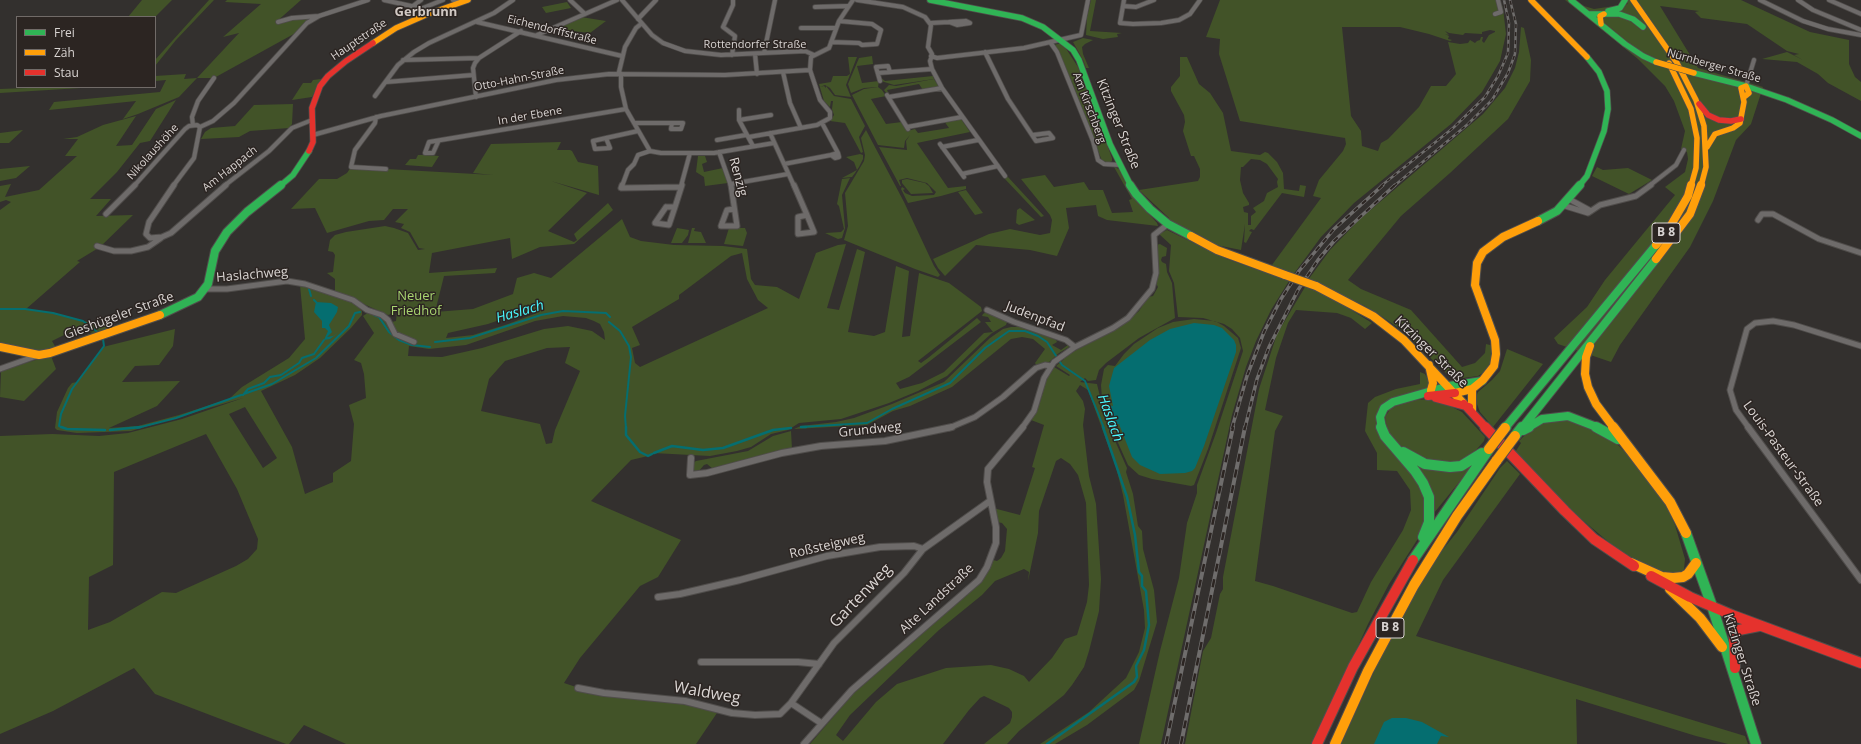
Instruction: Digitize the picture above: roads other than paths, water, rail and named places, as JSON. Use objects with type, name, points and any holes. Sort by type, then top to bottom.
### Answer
[{"type":"main road","name":"Kitzinger Straße","points":[[930,0],[1022,18],[1043,27],[1062,40],[1076,54],[1120,165],[1136,194],[1165,222],[1224,254],[1316,286],[1350,303],[1386,325],[1404,340],[1429,365],[1514,458],[1574,520],[1603,546],[1663,583],[1712,606],[1756,744]]},
{"type":"main road","points":[[1429,393],[1455,393],[1472,389],[1483,380],[1494,366],[1496,354],[1494,340],[1475,286],[1477,263],[1483,252],[1503,237],[1547,217],[1562,206],[1587,176],[1602,140],[1608,109],[1607,91],[1599,72],[1585,54],[1531,0]]},
{"type":"main road","name":"Nürnberger Straße","points":[[1571,0],[1635,51],[1656,62],[1746,86],[1811,110],[1861,136]]},
{"type":"main road","points":[[1587,13],[1616,10],[1622,6],[1626,0]]},
{"type":"main road","name":"B 8","points":[[1317,744],[1353,667],[1419,550],[1489,449],[1667,232],[1688,196],[1696,168],[1698,148],[1691,109],[1675,74],[1626,0]]},
{"type":"main road","name":"B 8","points":[[1335,744],[1368,671],[1414,585],[1457,516],[1515,436],[1660,255],[1690,214],[1699,194],[1704,176],[1706,149],[1704,126],[1696,100],[1677,63],[1642,15],[1633,0]]},
{"type":"main road","name":"Hauptstraße","points":[[312,120],[312,108],[315,98],[320,86],[330,74],[388,33],[460,1]]},
{"type":"main road","points":[[1587,13],[1626,16],[1643,27]]},
{"type":"main road","points":[[1601,24],[1600,16],[1604,14]]},
{"type":"main road","points":[[1706,149],[1712,137],[1737,126],[1741,118],[1744,97],[1741,88],[1746,86]]},
{"type":"main road","points":[[1696,100],[1704,112],[1712,117],[1731,121],[1741,118]]},
{"type":"main road","points":[[205,289],[208,284],[215,251],[220,240],[247,212],[287,181],[299,168],[310,150],[313,135],[312,120]]},
{"type":"main road","name":"Gieshügeler Straße","points":[[45,354],[106,335],[188,304],[205,289]]},
{"type":"main road","points":[[1593,338],[1586,357],[1585,374],[1588,387],[1596,404],[1627,447],[1657,482],[1682,523],[1712,606],[1861,663]]},
{"type":"main road","points":[[0,347],[45,354]]},
{"type":"main road","points":[[1429,365],[1432,376],[1429,393]]},
{"type":"main road","points":[[1419,550],[1429,522],[1429,497],[1415,471],[1385,436],[1381,426],[1380,417],[1384,408],[1393,402],[1404,398],[1429,393],[1449,386],[1483,380]]},
{"type":"main road","points":[[1429,393],[1470,409],[1472,389]]},
{"type":"main road","points":[[1515,436],[1542,418],[1568,416],[1602,428],[1627,447]]},
{"type":"main road","points":[[1393,446],[1425,464],[1441,467],[1462,466],[1489,449]]},
{"type":"main road","points":[[1631,564],[1662,577],[1673,578],[1683,577],[1688,574],[1696,563]]},
{"type":"main road","points":[[1663,583],[1700,618],[1727,654]]},
{"type":"main road","points":[[1736,681],[1733,644],[1734,636],[1739,630],[1762,626]]},
{"type":"street","points":[[193,125],[198,125],[200,127],[213,121],[234,103],[307,23],[319,16],[368,0]]},
{"type":"street","points":[[384,0],[434,12]]},
{"type":"street","points":[[413,6],[421,0]]},
{"type":"street","points":[[423,9],[443,0]]},
{"type":"street","points":[[375,96],[403,60],[429,43],[477,22],[513,0]]},
{"type":"street","points":[[570,0],[585,14]]},
{"type":"street","points":[[538,35],[618,0]]},
{"type":"street","name":"Rottendorfer Straße","points":[[622,0],[641,24],[656,39],[673,48],[699,54],[732,55],[805,51],[814,55]]},
{"type":"street","points":[[638,19],[656,0]]},
{"type":"street","points":[[732,55],[734,34],[723,27],[731,9],[733,0]]},
{"type":"street","points":[[764,53],[776,0]]},
{"type":"street","points":[[717,140],[801,128],[822,123],[830,118],[830,112],[820,100],[812,73],[809,70],[811,58],[829,48],[839,21],[853,0]]},
{"type":"street","points":[[857,0],[903,7],[921,14],[931,23],[966,21],[970,23],[957,25],[949,22]]},
{"type":"street","points":[[931,23],[928,47],[936,55],[956,55],[1024,48],[1081,35],[1088,0]]},
{"type":"street","points":[[1124,0],[1120,21],[1122,24],[1152,24],[1179,20],[1190,14],[1200,0]]},
{"type":"street","points":[[1123,6],[1136,7],[1154,0]]},
{"type":"street","points":[[1495,14],[1501,12],[1498,0]]},
{"type":"street","points":[[1760,0],[1803,21],[1828,29],[1861,35]]},
{"type":"street","points":[[1798,0],[1813,10],[1861,30]]},
{"type":"street","points":[[1829,0],[1861,14]]},
{"type":"street","points":[[815,7],[848,6]]},
{"type":"street","points":[[278,22],[292,18],[319,16]]},
{"type":"street","points":[[831,42],[859,43],[862,45],[877,44],[881,30],[872,24],[839,21]]},
{"type":"street","name":"Eichendorffstraße","points":[[477,22],[521,31],[622,56]]},
{"type":"street","points":[[641,24],[636,28],[624,47],[619,72],[621,74],[621,87],[626,109],[650,151]]},
{"type":"street","points":[[801,28],[836,28]]},
{"type":"street","points":[[476,97],[473,67],[479,58],[521,31]]},
{"type":"street","name":"Am Kirschberg","points":[[1050,42],[1057,52],[1093,140],[1098,160],[1104,164],[1120,165]]},
{"type":"street","points":[[985,52],[1008,99],[1033,135]]},
{"type":"street","points":[[755,54],[757,74]]},
{"type":"street","points":[[936,55],[932,67],[942,88],[1005,176]]},
{"type":"street","points":[[403,60],[479,58]]},
{"type":"street","points":[[1746,86],[1754,60]]},
{"type":"street","points":[[880,81],[876,67],[888,66],[890,72]]},
{"type":"street","points":[[878,73],[932,67]]},
{"type":"street","name":"Otto-Hahn-Straße","points":[[313,135],[376,117],[547,81],[621,74],[690,76],[757,74],[809,70]]},
{"type":"street","points":[[783,72],[790,103],[801,128]]},
{"type":"street","points":[[386,82],[473,75]]},
{"type":"street","name":"Nikolaushöhe","points":[[106,214],[146,173],[185,129],[193,125],[192,117],[198,101],[214,78]]},
{"type":"street","points":[[942,88],[887,96],[907,128],[962,117]]},
{"type":"street","name":"In der Ebene","points":[[438,142],[626,109]]},
{"type":"street","points":[[739,110],[739,120],[753,146]]},
{"type":"street","points":[[739,120],[771,115]]},
{"type":"street","points":[[376,117],[375,123],[355,150],[351,167],[386,168]]},
{"type":"street","name":"Am Happach","points":[[97,246],[114,251],[131,251],[148,247],[162,237],[171,233],[220,189],[269,151],[292,128],[312,120]]},
{"type":"street","points":[[634,123],[672,123]]},
{"type":"street","points":[[784,164],[838,154],[822,123]]},
{"type":"street","points":[[162,237],[153,238],[147,236],[149,222],[163,199],[193,161],[200,127]]},
{"type":"street","points":[[606,138],[638,131]]},
{"type":"street","points":[[770,133],[807,215],[814,232],[798,234],[798,217],[807,215]]},
{"type":"street","points":[[978,140],[941,145],[963,176],[998,166]]},
{"type":"street","points":[[680,187],[621,188],[628,170],[634,164],[638,155],[650,151],[690,153],[719,152],[774,143]]},
{"type":"street","points":[[1562,206],[1590,212],[1600,205],[1636,196],[1676,165],[1684,150]]},
{"type":"street","name":"Renzig","points":[[719,152],[731,184],[737,226],[721,226],[727,210],[734,209]]},
{"type":"street","points":[[675,207],[666,207],[655,224],[669,225],[675,207],[690,153]]},
{"type":"street","points":[[731,184],[788,174]]},
{"type":"street","points":[[1569,199],[1590,212]]},
{"type":"street","points":[[1758,220],[1762,214],[1773,214],[1819,239],[1861,253]]},
{"type":"street","name":"Alte Landstraße","points":[[804,744],[852,690],[979,580],[987,566],[996,543],[996,527],[987,482],[988,469],[993,461],[1024,426],[1034,411],[1044,378],[1053,364],[1075,347],[1113,328],[1128,318],[1155,284],[1156,273],[1154,235],[1165,222]]},
{"type":"street","name":"Haslachweg","points":[[205,289],[227,289],[272,283],[296,282],[333,292],[353,300],[368,310],[382,315],[388,320],[396,334],[414,342]]},
{"type":"street","name":"Judenpfad","points":[[987,310],[1014,322],[1066,340],[1075,347]]},
{"type":"street","name":"Louis-Pasteur-Straße","points":[[1861,346],[1794,325],[1773,321],[1755,323],[1747,329],[1730,390],[1736,410],[1861,580]]},
{"type":"street","points":[[0,369],[45,354]]},
{"type":"street","name":"Grundweg","points":[[691,458],[690,475],[707,473],[782,453],[821,446],[884,441],[938,431],[961,424],[975,417],[1003,397],[1036,368],[1053,364]]},
{"type":"street","points":[[923,549],[990,501]]},
{"type":"street","name":"Roßsteigweg","points":[[658,597],[680,594],[740,580],[827,556],[880,547],[914,546],[923,549]]},
{"type":"street","name":"Gartenweg","points":[[791,703],[834,643],[904,573],[923,549]]},
{"type":"street","points":[[701,662],[798,662],[819,664]]},
{"type":"street","name":"Waldweg","points":[[578,688],[604,693],[685,701],[738,713],[780,714],[791,703]]},
{"type":"street","points":[[791,703],[822,723]]},
{"type":"water","points":[[316,302],[331,303],[338,307],[337,312],[329,325],[332,332],[327,337],[333,336],[340,331],[330,339],[324,340],[328,331],[325,328],[322,328],[322,321],[314,312]]},
{"type":"water","points":[[1194,323],[1214,325],[1222,328],[1234,340],[1236,352],[1195,468],[1192,471],[1185,473],[1160,474],[1140,465],[1132,457],[1119,424],[1110,425],[1103,404],[1113,406],[1109,386],[1114,368],[1150,340],[1170,329]]},
{"type":"water","points":[[1392,718],[1406,718],[1422,722],[1449,737],[1441,736],[1437,744],[1374,744],[1384,722]]},
{"type":"waterway","points":[[309,289],[311,296]]},
{"type":"waterway","points":[[0,309],[25,309],[53,313],[83,321],[100,334]]},
{"type":"waterway","name":"Haslach","points":[[435,342],[470,338],[541,315],[563,311],[606,313],[610,317]]},
{"type":"waterway","points":[[244,394],[272,384],[316,358],[349,326],[355,313],[360,312]]},
{"type":"waterway","name":"Haslach","points":[[374,315],[379,317],[389,332],[399,340],[412,345],[430,347]]},
{"type":"waterway","name":"Haslach","points":[[609,322],[620,331],[629,346],[631,357],[625,416],[626,428]]},
{"type":"waterway","name":"Haslach","points":[[806,427],[801,427],[867,423],[892,409],[950,383],[985,348],[1009,331],[1025,331],[1038,336],[1047,342],[1062,365],[1085,381],[1104,428]]},
{"type":"waterway","points":[[64,428],[59,426],[61,414],[72,389],[104,346],[103,339]]},
{"type":"waterway","points":[[244,394],[248,389],[264,383],[270,377],[281,375],[299,363],[302,358],[314,354],[324,340]]},
{"type":"waterway","points":[[141,427],[176,418],[244,394]]},
{"type":"waterway","points":[[110,430],[141,427]]},
{"type":"waterway","name":"Haslach","points":[[1047,744],[1134,682],[1137,677],[1136,666],[1144,650],[1149,625],[1146,591],[1142,586],[1142,576],[1139,572],[1135,535],[1127,497],[1103,427]]},
{"type":"waterway","points":[[64,428],[105,430]]},
{"type":"waterway","name":"Haslach","points":[[626,428],[626,435],[640,452],[648,456],[652,454]]},
{"type":"waterway","name":"Haslach","points":[[654,453],[672,446],[703,450],[723,448],[773,430],[791,428]]},
{"type":"railway","points":[[1381,186],[1453,128],[1485,97],[1498,76],[1508,53],[1509,23],[1504,0]]},
{"type":"railway","points":[[1394,186],[1468,124],[1492,100],[1508,73],[1515,54],[1516,24],[1510,0]]},
{"type":"railway","points":[[1232,428],[1247,376],[1264,332],[1281,299],[1299,271],[1334,229],[1383,185]]},
{"type":"railway","points":[[1245,428],[1257,379],[1269,347],[1298,290],[1318,260],[1334,241],[1395,185]]},
{"type":"railway","points":[[1166,744],[1233,427]]},
{"type":"railway","points":[[1181,744],[1245,427]]},
{"type":"district","name":"Gerbrunn","points":[[426,12]]},
{"type":"park label","name":"Neuer Friedhof","points":[[416,304]]}]
